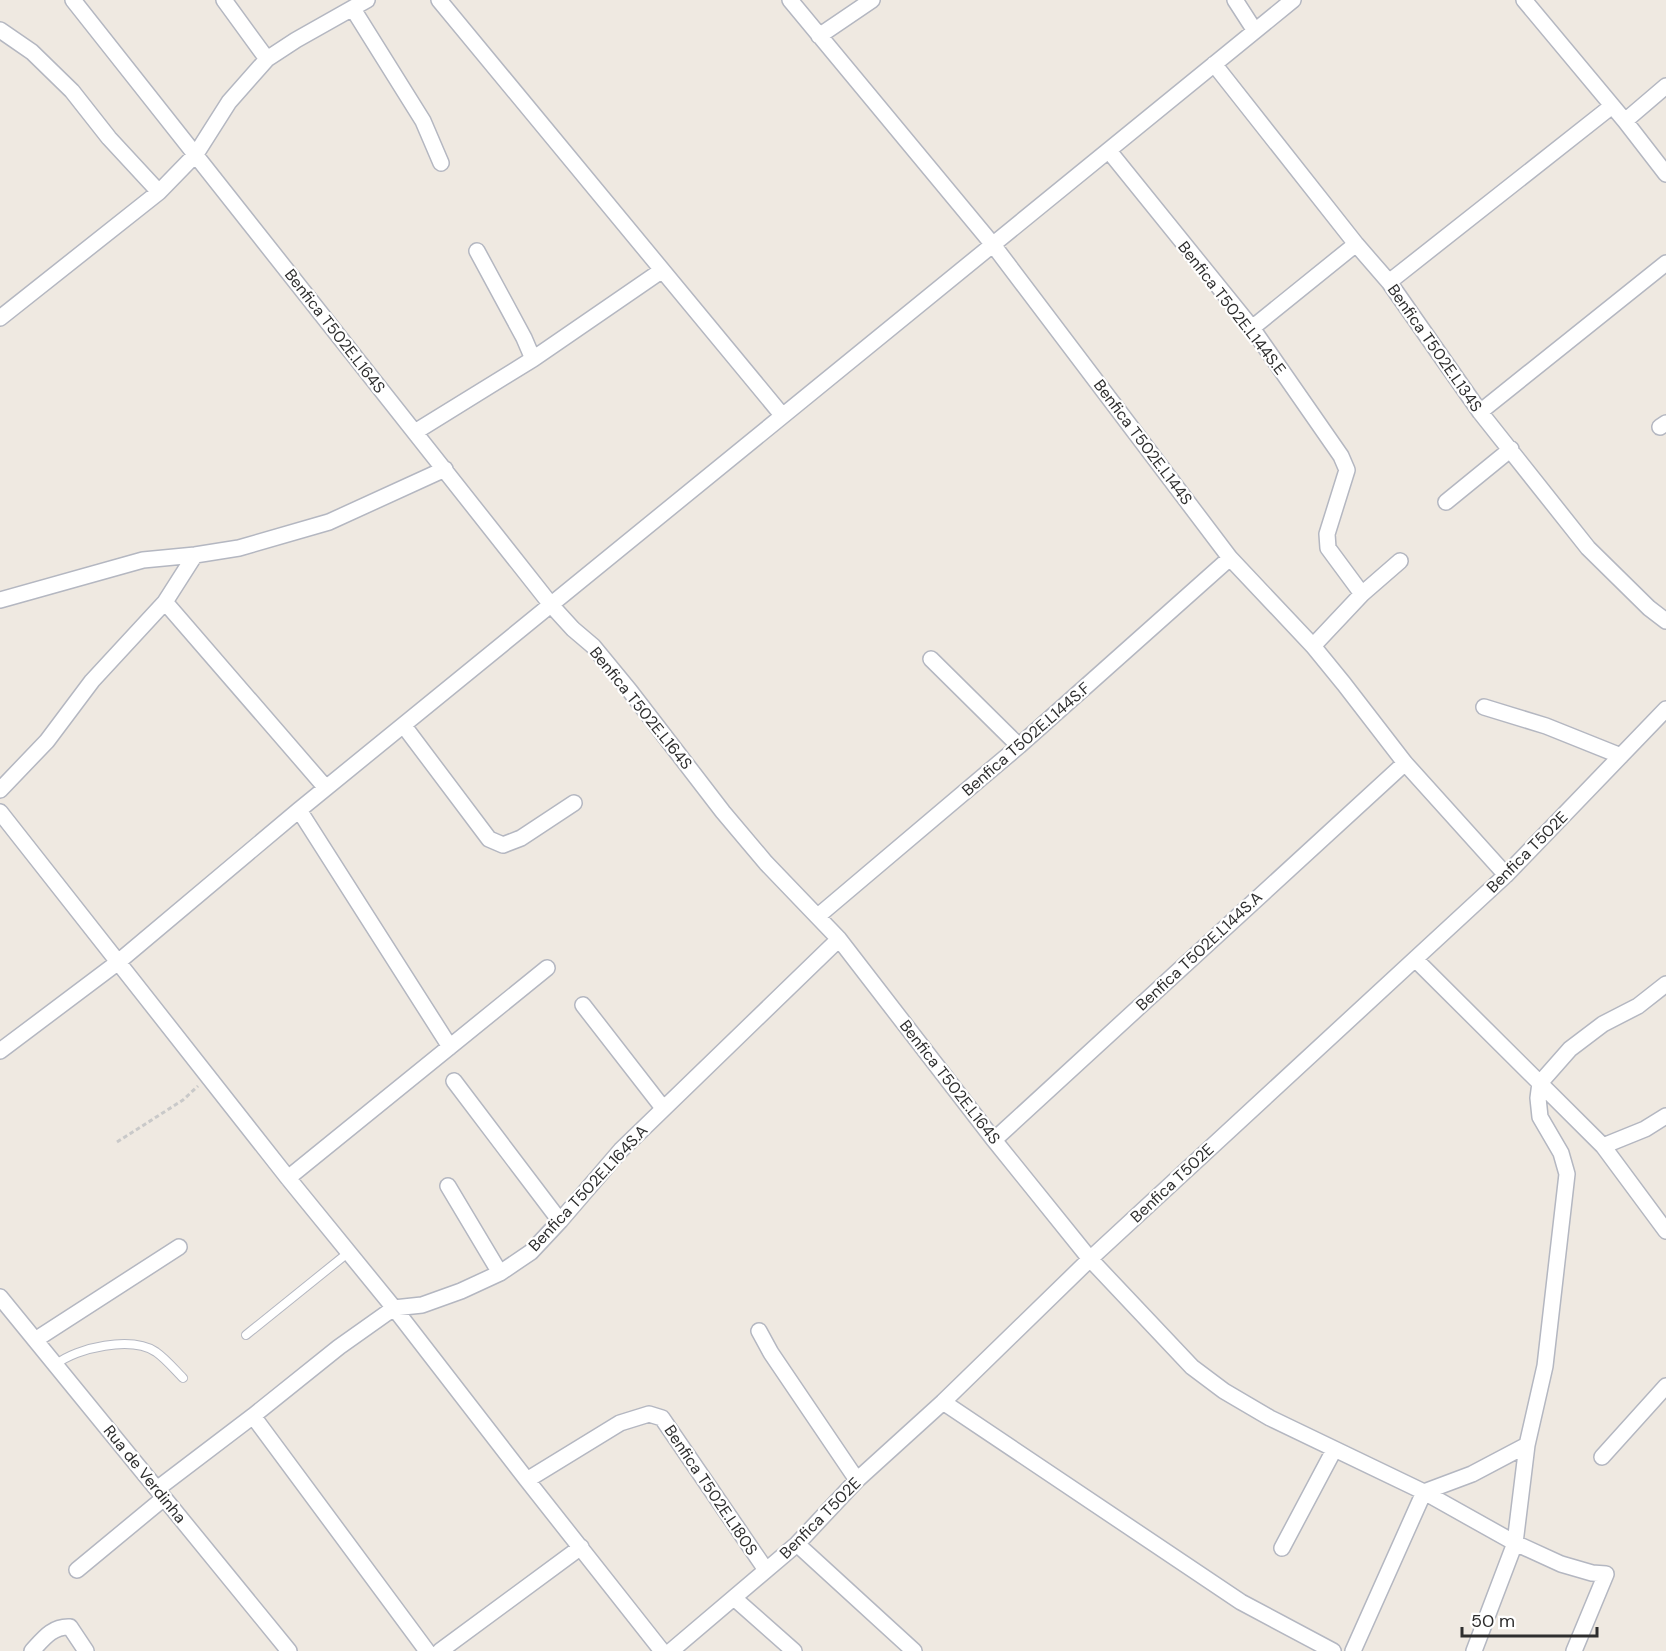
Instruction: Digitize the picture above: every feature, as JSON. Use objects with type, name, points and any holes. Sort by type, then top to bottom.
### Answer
[{"type":"street","name":"Benfica T502E.L164S","points":[[73,0],[552,606],[593,646],[723,812],[766,863],[839,939],[994,1140],[1090,1259],[1192,1367],[1224,1391],[1270,1418],[1424,1492],[1515,1543],[1560,1564],[1592,1573],[1606,1574],[1574,1651]]},
{"type":"street","points":[[224,0],[267,59]]},
{"type":"street","points":[[0,318],[159,192],[196,154],[229,102],[267,59],[367,0]]},
{"type":"street","points":[[439,0],[782,415]]},
{"type":"street","name":"Benfica T502E.L144S","points":[[790,0],[993,246],[1230,558],[1313,646],[1405,763],[1506,875]]},
{"type":"street","points":[[819,36],[872,0]]},
{"type":"street","points":[[1235,0],[1255,31]]},
{"type":"street","points":[[0,1051],[117,963],[299,810],[1293,0]]},
{"type":"street","points":[[1524,0],[1666,174]]},
{"type":"street","points":[[353,9],[423,121],[441,163]]},
{"type":"street","points":[[0,30],[32,52],[72,91],[109,138],[159,192]]},
{"type":"street","name":"Benfica T502E.L134S","points":[[1214,64],[1356,244],[1389,282],[1480,412],[1588,548],[1649,608],[1666,621]]},
{"type":"street","points":[[1625,121],[1666,86]]},
{"type":"street","points":[[1389,282],[1612,106]]},
{"type":"street","name":"Benfica T502E.L144S.E","points":[[1109,151],[1252,328],[1341,456],[1347,471],[1327,534],[1329,548],[1362,594]]},
{"type":"street","points":[[1252,328],[1356,244]]},
{"type":"street","points":[[477,251],[533,359]]},
{"type":"street","points":[[1480,412],[1666,263]]},
{"type":"street","points":[[415,432],[533,359],[661,270]]},
{"type":"street","points":[[1446,502],[1511,449]]},
{"type":"street","points":[[0,600],[143,560],[239,548],[330,522],[445,469]]},
{"type":"street","points":[[0,790],[47,741],[92,681],[165,602],[195,555]]},
{"type":"street","name":"Benfica T502E.L144S.F","points":[[818,916],[1019,746],[1230,558]]},
{"type":"street","points":[[1313,646],[1362,594],[1400,561]]},
{"type":"street","points":[[165,602],[326,788]]},
{"type":"street","points":[[931,659],[1019,746]]},
{"type":"street","points":[[1484,707],[1546,726],[1621,756]]},
{"type":"street","name":"Benfica T502E","points":[[671,1651],[797,1544],[857,1480],[943,1402],[1090,1259],[1506,875],[1666,709]]},
{"type":"street","points":[[404,726],[489,839],[503,845],[521,838],[574,803]]},
{"type":"street","name":"Benfica T502E.L144S.A","points":[[994,1140],[1405,763]]},
{"type":"street","points":[[299,810],[450,1047]]},
{"type":"street","points":[[0,812],[117,963],[394,1308],[662,1651]]},
{"type":"street","name":"Benfica T502E.L164S.A","points":[[77,1570],[160,1493],[339,1347],[394,1308],[422,1305],[461,1291],[500,1273],[531,1252],[621,1150],[839,939]]},
{"type":"street","points":[[1415,959],[1603,1146],[1666,1231]]},
{"type":"street","points":[[288,1178],[547,969]]},
{"type":"street","points":[[1474,1651],[1515,1543],[1527,1445],[1545,1366],[1567,1174],[1562,1153],[1540,1117],[1538,1098],[1540,1083],[1570,1049],[1603,1024],[1638,1006],[1666,984]]},
{"type":"street","points":[[583,1005],[663,1108]]},
{"type":"street","points":[[454,1081],[560,1221]]},
{"type":"street","points":[[1603,1146],[1645,1129],[1666,1116]]},
{"type":"street","points":[[448,1186],[500,1273]]},
{"type":"street","points":[[35,1340],[179,1247]]},
{"type":"street","name":"Rua de Verdinha","points":[[0,1297],[289,1651]]},
{"type":"street","points":[[759,1331],[771,1353],[857,1480]]},
{"type":"street","points":[[1602,1457],[1666,1386]]},
{"type":"street","points":[[943,1402],[1242,1602],[1333,1651]]},
{"type":"street","name":"Benfica T502E.L180S","points":[[527,1480],[620,1424],[649,1414],[662,1418],[766,1569]]},
{"type":"street","points":[[254,1416],[427,1651]]},
{"type":"street","points":[[1353,1651],[1424,1492],[1472,1474],[1527,1445]]},
{"type":"street","points":[[1282,1548],[1334,1449]]},
{"type":"street","points":[[797,1544],[914,1651]]},
{"type":"street","points":[[440,1651],[581,1547]]},
{"type":"street","points":[[734,1598],[794,1651]]},
{"type":"street","points":[[32,1651],[50,1632],[62,1626],[70,1627],[86,1651]]},
{"type":"lane","points":[[246,1335],[349,1252]]},
{"type":"lane","points":[[55,1365],[65,1356],[89,1348],[138,1344],[155,1351],[183,1378]]},
{"type":"path","points":[[117,1142],[183,1100],[208,1077]]}]
